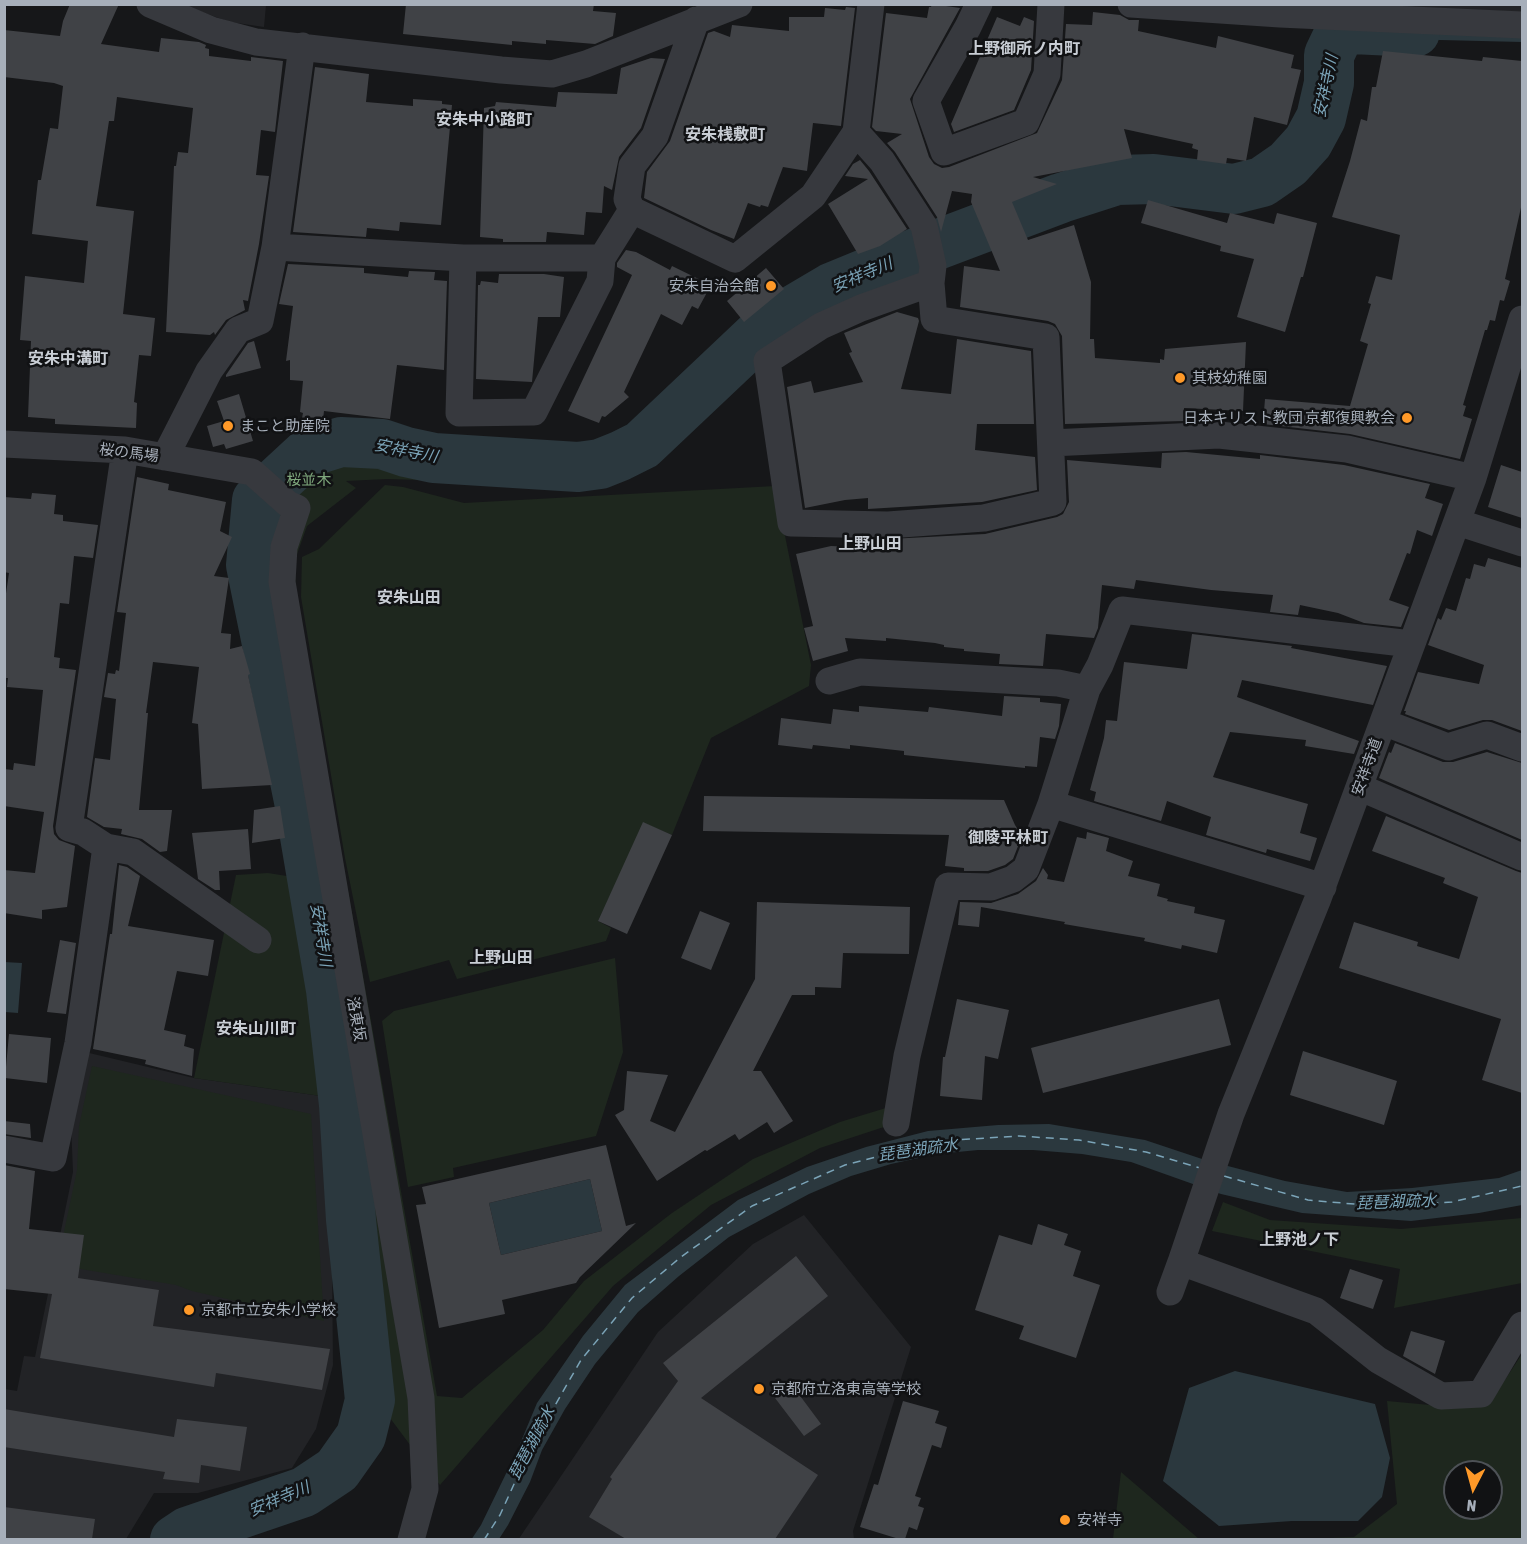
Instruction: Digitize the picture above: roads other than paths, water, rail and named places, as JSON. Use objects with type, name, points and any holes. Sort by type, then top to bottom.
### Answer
[{"type":"street","points":[[150,4],[211,30],[256,42],[552,74],[586,64],[739,4]]},
{"type":"street","points":[[696,20],[655,136],[632,166],[627,199],[632,210],[735,259],[813,196],[856,132],[871,4]]},
{"type":"street","points":[[979,4],[926,101],[944,152],[1026,122],[1047,74],[1051,4]]},
{"type":"street","points":[[1131,4],[1256,13],[1522,25]]},
{"type":"street","points":[[165,457],[209,371],[238,330],[260,321],[275,247],[302,46]]},
{"type":"street","points":[[856,132],[882,161],[924,225],[932,274],[934,319],[1046,337],[1053,502],[984,518],[888,525],[791,523],[767,361],[821,326],[932,274]]},
{"type":"street","points":[[463,258],[459,412],[534,412],[600,281],[602,258],[632,210]]},
{"type":"street","points":[[275,247],[463,258],[602,258]]},
{"type":"street","name":"安祥寺道","points":[[1170,1292],[1200,1211],[1231,1114],[1323,887],[1411,644],[1516,366],[1522,319]]},
{"type":"street","points":[[1052,443],[1219,435],[1347,449],[1473,478]]},
{"type":"street","name":"桜の馬場","points":[[4,444],[125,450],[252,472],[288,504]]},
{"type":"street","points":[[125,450],[69,828],[83,832],[106,847],[133,852],[258,940]]},
{"type":"street","name":"洛東坂","points":[[288,504],[297,508],[284,547],[282,582],[421,1398],[425,1489],[411,1539]]},
{"type":"street","points":[[1457,522],[1522,543]]},
{"type":"street","points":[[896,1123],[907,1056],[948,886],[991,887],[1013,879],[1026,869],[1051,804],[1087,689],[1100,665],[1122,610],[1411,644]]},
{"type":"street","points":[[829,681],[860,672],[1058,683],[1087,689]]},
{"type":"street","points":[[1383,722],[1448,747],[1487,735],[1522,748]]},
{"type":"street","points":[[1359,787],[1522,857]]},
{"type":"street","points":[[1051,804],[1323,887]]},
{"type":"street","points":[[4,1149],[53,1158],[78,1043],[106,847]]},
{"type":"street","points":[[1181,1262],[1317,1311],[1378,1360],[1441,1396],[1481,1394],[1522,1325]]},
{"type":"water","points":[[1359,23],[1522,29],[1522,42],[1358,38]]},
{"type":"water","points":[[4,962],[22,963],[18,1013],[5,1012]]},
{"type":"water","name":"琵琶湖疏水","points":[[1049,1124],[1145,1140],[1205,1160],[1285,1181],[1347,1192],[1412,1188],[1499,1178],[1522,1170],[1522,1205],[1411,1221],[1302,1213],[1221,1194],[1131,1162],[1082,1154],[1033,1150],[978,1150],[937,1154],[851,1176],[809,1194],[729,1237],[638,1312],[595,1364],[565,1409],[542,1450],[530,1482],[499,1539],[471,1540],[481,1525],[517,1451],[537,1403],[583,1336],[625,1285],[738,1200],[807,1167],[866,1147],[928,1131],[998,1125]]},
{"type":"water","points":[[590,1179],[602,1231],[501,1255],[489,1203]]},
{"type":"water","points":[[1235,1371],[1375,1404],[1390,1458],[1382,1497],[1358,1521],[1292,1521],[1219,1526],[1163,1481],[1189,1388]]},
{"type":"waterway","name":"安祥寺川","points":[[175,1540],[187,1532],[304,1492],[337,1470],[361,1436],[370,1400],[351,1220],[344,1105],[331,990],[299,801],[251,565],[257,500],[309,452],[341,442],[382,444],[434,458],[578,467],[600,464],[620,456],[642,445],[770,324],[831,288],[1061,198],[1117,180],[1154,179],[1234,189],[1262,182],[1288,164],[1308,142],[1321,118],[1329,83],[1329,55],[1338,36],[1352,29],[1415,32]]},
{"type":"place","name":"安朱自治会館","points":[[771,286]]},
{"type":"place","name":"其枝幼稚園","points":[[1180,378]]},
{"type":"place","name":"日本キリスト教団 京都復興教会","points":[[1407,418]]},
{"type":"place","name":"まこと助産院","points":[[228,426]]},
{"type":"place","name":"京都市立安朱小学校","points":[[189,1310]]},
{"type":"place","name":"京都府立洛東高等学校","points":[[759,1389]]},
{"type":"place","name":"安祥寺","points":[[1065,1520]]},
{"type":"district","name":"上野御所ノ内町","points":[[1024,49]]},
{"type":"district","name":"安朱中小路町","points":[[484,120]]},
{"type":"district","name":"安朱桟敷町","points":[[725,135]]},
{"type":"district","name":"安朱中溝町","points":[[68,359]]},
{"type":"district","name":"上野山田","points":[[870,544]]},
{"type":"district","name":"安朱山田","points":[[409,598]]},
{"type":"district","name":"御陵平林町","points":[[1008,838]]},
{"type":"district","name":"上野山田","points":[[501,958]]},
{"type":"district","name":"安朱山川町","points":[[256,1029]]},
{"type":"district","name":"上野池ノ下","points":[[1299,1240]]},
{"type":"park label","name":"桜並木","points":[[309,480]]}]
